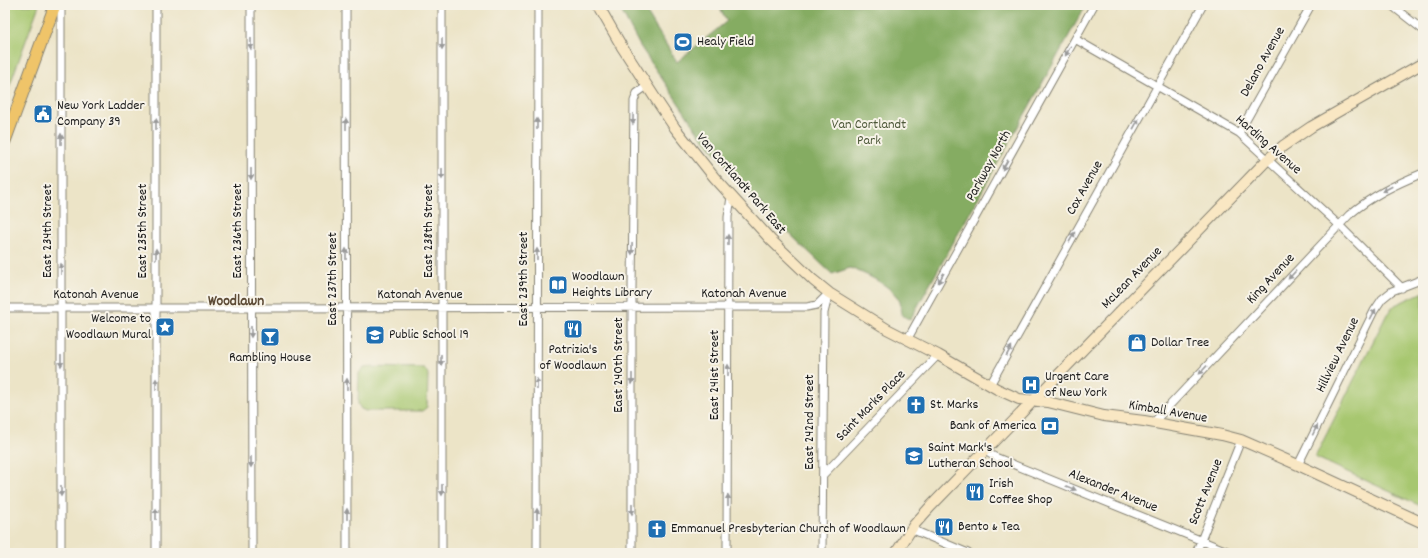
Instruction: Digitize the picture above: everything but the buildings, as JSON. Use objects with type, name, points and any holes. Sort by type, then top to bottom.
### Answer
[{"type":"main road","points":[[5,141],[55,5]]},
{"type":"street","name":"East 234th Street","points":[[61,5],[61,553]]},
{"type":"street","name":"East 235th Street","points":[[156,5],[156,553]]},
{"type":"street","name":"East 236th Street","points":[[251,5],[252,553]]},
{"type":"street","name":"East 237th Street","points":[[346,5],[347,553]]},
{"type":"street","name":"East 238th Street","points":[[442,5],[442,553]]},
{"type":"street","name":"East 239th Street","points":[[537,553],[538,5]]},
{"type":"street","name":"Van Cortlandt Park East","points":[[598,5],[647,86],[675,128],[731,198],[815,282],[829,293],[907,340]]},
{"type":"street","name":"Parkway North","points":[[907,340],[1094,5]]},
{"type":"street","name":"Cox Avenue","points":[[990,385],[1203,5]]},
{"type":"street","name":"Delano Avenue","points":[[1239,133],[1311,5]]},
{"type":"street","points":[[1392,5],[1423,30]]},
{"type":"street","name":"Harding Avenue","points":[[1075,39],[1239,133],[1339,225],[1402,288]]},
{"type":"street","name":"McLean Avenue","points":[[896,553],[911,529],[931,506],[1267,160],[1283,146],[1312,127],[1423,64]]},
{"type":"street","name":"East 240th Street","points":[[632,553],[634,100],[637,93],[647,86]]},
{"type":"street","name":"King Avenue","points":[[1153,423],[1339,225],[1365,202],[1398,183],[1423,173]]},
{"type":"street","name":"East 241st Street","points":[[727,553],[728,213],[731,198]]},
{"type":"street","name":"Hillview Avenue","points":[[1298,465],[1374,311],[1382,299],[1392,292],[1423,279]]},
{"type":"street","name":"Katonah Avenue","points":[[5,308],[632,308],[814,306],[820,303],[829,293]]},
{"type":"street","name":"East 242nd Street","points":[[822,553],[824,313],[829,293]]},
{"type":"street","name":"Kimball Avenue","points":[[907,340],[1019,399],[1048,402],[1099,415],[1222,435],[1241,440],[1423,523]]},
{"type":"street","name":"Saint Marks Place","points":[[823,475],[938,355]]},
{"type":"street","name":"Scott Avenue","points":[[1196,553],[1241,440]]},
{"type":"street","name":"Alexander Avenue","points":[[984,451],[995,457],[1232,553]]},
{"type":"street","points":[[911,529],[968,553]]},
{"type":"green space","points":[[5,5],[39,5],[5,98]]},
{"type":"green space","name":"Van Cortlandt Park","points":[[618,5],[642,5],[677,62],[727,21],[718,5],[1086,5],[910,320],[902,315],[900,302],[885,286],[871,277],[850,268],[832,274],[771,216],[700,135],[640,46]]},
{"type":"green space","points":[[1423,292],[1423,507],[1315,457],[1387,314],[1395,305]]},
{"type":"green space","points":[[364,367],[424,368],[428,375],[427,407],[422,411],[366,411],[361,409],[358,404],[359,373]]},
{"type":"place","name":"Healy Field","points":[[683,42]]},
{"type":"place","name":"New York Ladder Company 39","points":[[43,114]]},
{"type":"place","name":"Woodlawn Heights Library","points":[[558,285]]},
{"type":"place","name":"Welcome to Woodlawn Mural","points":[[165,327]]},
{"type":"place","name":"Patrizia's of Woodlawn","points":[[573,329]]},
{"type":"place","name":"Public School 19","points":[[375,335]]},
{"type":"place","name":"Rambling House","points":[[270,337]]},
{"type":"place","name":"Dollar Tree","points":[[1137,343]]},
{"type":"place","name":"Urgent Care of New York","points":[[1031,385]]},
{"type":"place","name":"St. Marks","points":[[916,405]]},
{"type":"place","name":"Bank of America","points":[[1050,426]]},
{"type":"place","name":"Saint Mark's Lutheran School","points":[[914,456]]},
{"type":"place","name":"Irish Coffee Shop","points":[[975,492]]},
{"type":"place","name":"Bento & Tea","points":[[944,527]]},
{"type":"place","name":"Emmanuel Presbyterian Church of Woodlawn","points":[[657,529]]},
{"type":"district","name":"Woodlawn","points":[[236,302]]}]
